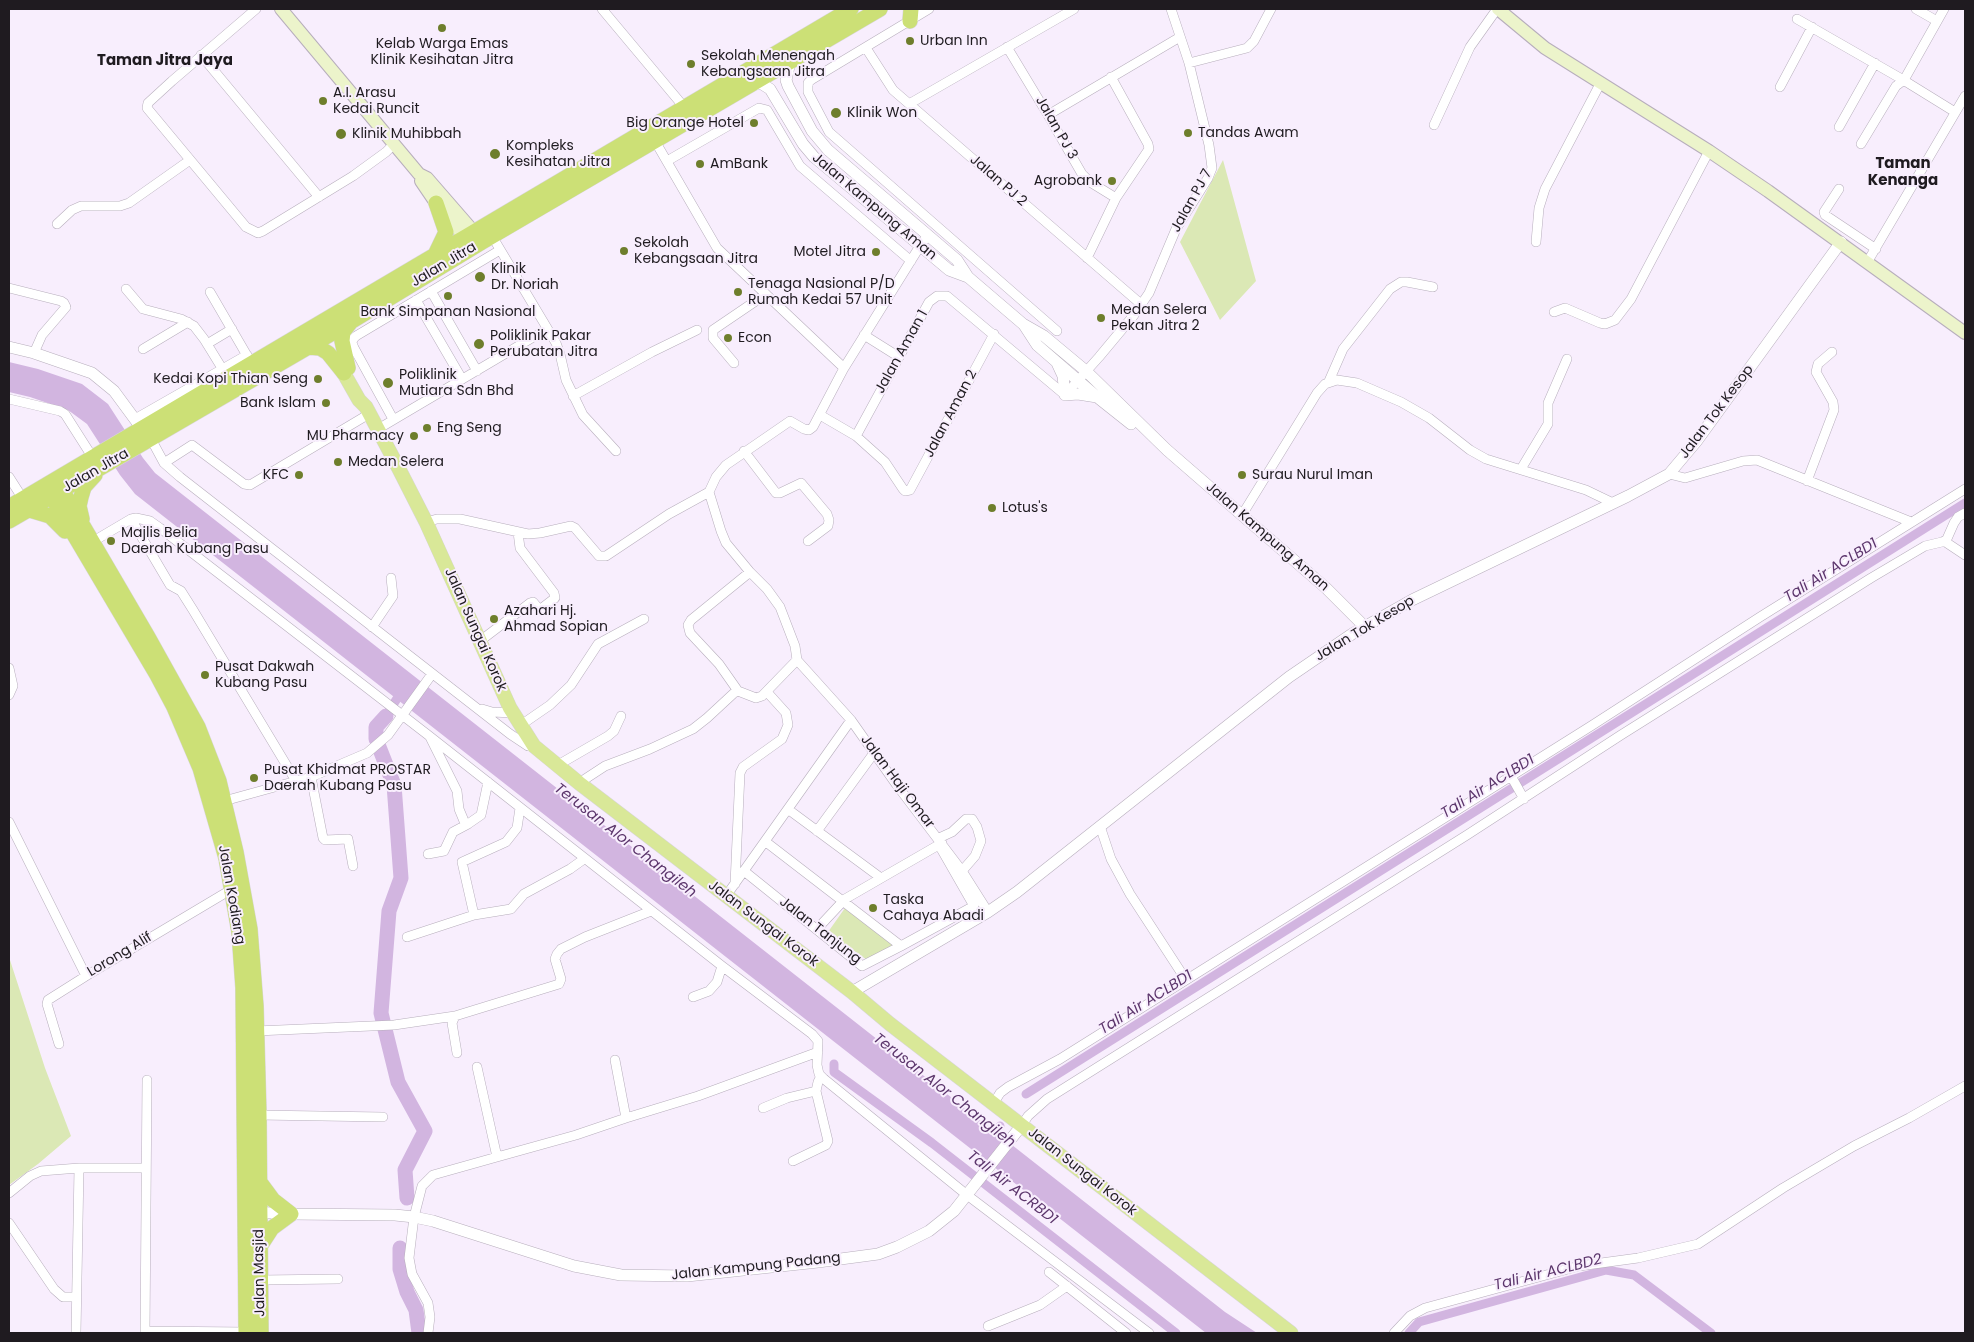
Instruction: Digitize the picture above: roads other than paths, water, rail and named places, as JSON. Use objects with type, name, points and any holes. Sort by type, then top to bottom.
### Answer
[{"type":"highway","name":"Jalan Jitra","points":[[9,521],[26,504],[102,460],[225,373],[249,359],[322,330],[350,322],[684,107],[851,9]]},
{"type":"highway","name":"Jalan Jitra","points":[[142,432],[308,347],[322,330],[435,255],[478,239],[655,141],[880,9]]},
{"type":"highway","points":[[435,255],[446,232],[436,203]]},
{"type":"highway","points":[[346,370],[342,340],[343,332],[350,322]]},
{"type":"highway","points":[[308,347],[320,348],[346,370]]},
{"type":"highway","points":[[87,542],[80,497],[102,460]]},
{"type":"highway","name":"Jalan Kodiang","points":[[54,489],[148,637],[194,720],[212,761],[224,801],[236,852],[250,929],[256,1006],[259,1182],[252,1212]]},
{"type":"highway","name":"Jalan Jitra","points":[[9,507],[26,504]]},
{"type":"highway","points":[[26,504],[50,516],[87,542]]},
{"type":"highway","name":"Jalan Kodiang","points":[[87,542],[185,730],[207,788],[232,889],[239,932],[243,988],[252,1212],[251,1333]]},
{"type":"highway","points":[[259,1182],[273,1200],[291,1214],[272,1228],[261,1245]]},
{"type":"highway","name":"Jalan Masjid","points":[[251,1333],[262,1280],[261,1245],[252,1212]]},
{"type":"main road","points":[[281,9],[394,144],[478,239]]},
{"type":"main road","points":[[1497,9],[1545,48],[1709,151],[1841,242],[1965,333]]},
{"type":"main road","points":[[420,174],[423,185],[436,203],[478,239]]},
{"type":"main road","name":"Jalan Sungai Korok","points":[[322,330],[346,370],[359,400],[378,428],[426,522],[513,713],[534,746],[579,783],[994,1103],[1019,1129],[1291,1333]]},
{"type":"street","points":[[256,9],[148,103],[147,108],[246,227],[252,232],[258,233],[263,231],[371,164],[394,144]]},
{"type":"street","points":[[602,9],[684,107]]},
{"type":"street","points":[[929,9],[910,15],[866,48],[811,80],[808,83],[808,92],[824,125],[836,138],[1057,330]]},
{"type":"street","points":[[909,104],[1074,9]]},
{"type":"street","name":"Jalan PJ 7","points":[[1065,395],[1142,305],[1176,229],[1208,178],[1212,168],[1209,145],[1189,63],[1171,9]]},
{"type":"street","points":[[1189,63],[1247,48],[1254,41],[1271,9]]},
{"type":"street","points":[[1434,125],[1470,47],[1497,9]]},
{"type":"street","points":[[1916,9],[1937,21]]},
{"type":"street","points":[[1861,144],[1896,86],[1904,80],[1944,9]]},
{"type":"street","points":[[1798,19],[1904,80],[1955,112]]},
{"type":"street","points":[[1780,87],[1812,27]]},
{"type":"street","points":[[1048,115],[1180,37]]},
{"type":"street","name":"Jalan PJ 3","points":[[1007,47],[1082,174],[1090,182],[1116,198]]},
{"type":"street","name":"Jalan PJ 2","points":[[866,48],[888,86],[1142,305]]},
{"type":"street","points":[[201,55],[318,197]]},
{"type":"street","name":"Jalan Kampung Aman","points":[[790,62],[786,80],[788,86],[819,141],[957,260],[968,277],[1023,324],[1044,336],[1082,376],[1339,600],[1364,626]]},
{"type":"street","points":[[1839,126],[1875,63]]},
{"type":"street","points":[[1087,258],[1116,198],[1147,154],[1149,146],[1111,77]]},
{"type":"street","points":[[1536,242],[1539,208],[1545,189],[1601,82]]},
{"type":"street","name":"Jalan Kampung Aman","points":[[752,84],[762,84],[770,89],[803,144],[814,157],[949,270],[968,277]]},
{"type":"street","points":[[1868,262],[1965,96]]},
{"type":"street","points":[[667,161],[759,108],[767,110],[800,166],[910,260]]},
{"type":"street","points":[[655,141],[717,248],[844,368]]},
{"type":"street","points":[[1554,312],[1565,308],[1600,323],[1605,324],[1615,320],[1631,299],[1709,151]]},
{"type":"street","points":[[57,224],[72,210],[81,206],[120,206],[129,203],[190,160]]},
{"type":"street","points":[[1840,189],[1824,212],[1825,215],[1876,249]]},
{"type":"street","points":[[426,522],[437,519],[460,519],[518,532],[540,533],[571,526],[575,528],[599,556],[604,557],[669,514],[709,492],[716,477],[726,465],[790,421],[809,430],[820,415],[844,368],[910,260],[928,236]]},
{"type":"street","points":[[478,239],[500,250],[560,354],[563,369],[573,396],[583,414],[616,451]]},
{"type":"street","name":"Jalan Tok Kesop","points":[[852,992],[988,912],[1017,892],[1289,677],[1364,626],[1455,578],[1613,503],[1669,474],[1696,442],[1841,242]]},
{"type":"street","points":[[393,419],[352,343],[356,336],[500,250]]},
{"type":"street","points":[[1242,515],[1318,393],[1329,381],[1343,349],[1390,288],[1400,282],[1433,286]]},
{"type":"street","points":[[9,288],[60,301],[66,307],[42,335],[34,353]]},
{"type":"street","points":[[126,289],[143,309],[188,322],[208,344],[225,373]]},
{"type":"street","points":[[431,291],[477,371]]},
{"type":"street","points":[[210,292],[249,359]]},
{"type":"street","points":[[734,362],[712,338],[713,330],[766,294]]},
{"type":"street","name":"Jalan Aman 1","points":[[856,436],[929,302],[937,296],[947,296],[994,334]]},
{"type":"street","points":[[416,300],[462,379]]},
{"type":"street","points":[[143,349],[188,322]]},
{"type":"street","name":"Jalan Kampung Aman","points":[[1023,324],[1037,345],[1082,376],[1096,397],[1167,450]]},
{"type":"street","points":[[208,344],[232,329]]},
{"type":"street","points":[[378,428],[547,329]]},
{"type":"street","points":[[573,396],[652,352],[697,330]]},
{"type":"street","points":[[994,334],[1065,395],[1078,394],[1096,397]]},
{"type":"street","name":"Jalan Aman 2","points":[[856,436],[884,462],[906,491],[910,490],[994,334]]},
{"type":"street","points":[[864,335],[899,357]]},
{"type":"street","points":[[9,347],[34,353],[92,373],[114,391],[164,463],[180,477],[372,627],[430,678],[474,706],[523,744],[534,746]]},
{"type":"street","points":[[1807,481],[1834,410],[1833,402],[1816,372],[1818,364],[1832,352]]},
{"type":"street","points":[[1055,359],[1063,376],[1065,395]]},
{"type":"street","points":[[1521,469],[1548,424],[1550,398],[1567,360]]},
{"type":"street","points":[[1329,381],[1344,380],[1358,383],[1401,402],[1429,418],[1479,456],[1586,490],[1613,503]]},
{"type":"street","points":[[9,399],[60,411],[65,414],[102,460]]},
{"type":"street","points":[[164,463],[192,445],[244,484],[250,485],[367,411]]},
{"type":"street","points":[[820,415],[856,436]]},
{"type":"street","points":[[744,452],[776,493],[801,483],[827,514],[828,526],[808,541]]},
{"type":"street","points":[[1669,474],[1686,478],[1750,460],[1766,463],[1911,522]]},
{"type":"street","points":[[9,477],[26,504]]},
{"type":"street","points":[[1019,1129],[1028,1116],[1047,1099],[1518,788],[1911,522],[1965,489]]},
{"type":"street","points":[[709,492],[726,543],[750,572],[767,588],[780,607],[795,646],[797,660],[767,692],[756,698],[738,691],[719,664],[690,633],[688,625],[691,620],[750,572]]},
{"type":"street","points":[[1944,542],[1958,517],[1965,513]]},
{"type":"street","points":[[87,542],[130,519],[142,518],[160,528],[384,701],[401,712],[584,860],[816,1037],[818,1041],[817,1065],[821,1076],[1149,1333]]},
{"type":"street","points":[[130,519],[170,585],[180,591],[193,610],[296,781]]},
{"type":"street","points":[[480,642],[530,603],[533,602],[540,608],[555,598],[554,593],[520,548],[518,532]]},
{"type":"street","points":[[994,1103],[1000,1093],[1008,1087],[1060,1059],[1186,980],[1518,788],[1621,735],[1871,578],[1929,544],[1944,542],[1965,555]]},
{"type":"street","points":[[372,627],[392,596],[391,578]]},
{"type":"street","points":[[521,725],[562,695],[572,685],[598,644],[644,619]]},
{"type":"street","name":"Jalan Haji Omar","points":[[797,660],[851,720],[962,871],[988,912]]},
{"type":"street","points":[[9,668],[13,686],[9,695]]},
{"type":"street","points":[[224,801],[311,777],[367,753],[388,735],[401,712],[430,678]]},
{"type":"street","points":[[579,783],[605,766],[650,749],[693,729],[738,691]]},
{"type":"street","points":[[735,884],[740,773],[743,768],[782,739],[788,725],[786,713],[767,692]]},
{"type":"street","points":[[474,706],[492,712],[513,713]]},
{"type":"street","points":[[558,766],[608,736],[614,731],[621,716]]},
{"type":"street","points":[[726,896],[851,720]]},
{"type":"street","points":[[428,735],[457,791],[459,809],[464,821],[468,824]]},
{"type":"street","points":[[817,831],[874,753]]},
{"type":"street","points":[[311,777],[323,838],[348,839],[353,866]]},
{"type":"street","points":[[428,854],[445,850],[453,832],[481,815],[488,782]]},
{"type":"street","points":[[474,915],[462,862],[506,842],[516,828],[520,808]]},
{"type":"street","points":[[788,810],[882,878]]},
{"type":"street","points":[[817,929],[841,902],[940,842],[966,819],[972,820],[977,826],[981,841],[975,856],[962,871]]},
{"type":"street","points":[[9,822],[86,976]]},
{"type":"street","points":[[1100,826],[1111,859],[1130,894],[1186,980]]},
{"type":"street","points":[[766,842],[841,902],[901,946],[974,906],[940,842]]},
{"type":"street","points":[[407,937],[474,915],[511,909],[524,894],[566,872],[584,860]]},
{"type":"street","name":"Jalan Tanjung","points":[[744,871],[862,966],[901,946]]},
{"type":"street","name":"Lorong Alif","points":[[60,1044],[47,1004],[48,1000],[232,889]]},
{"type":"street","points":[[256,1031],[394,1025],[454,1016],[559,984],[561,979],[556,959],[558,952],[585,937],[651,911]]},
{"type":"street","points":[[693,997],[709,991],[717,982],[722,966]]},
{"type":"street","points":[[454,1016],[452,1023],[457,1053]]},
{"type":"street","points":[[428,1333],[430,1317],[428,1304],[412,1274],[410,1266],[414,1217],[422,1186],[433,1175],[576,1136],[626,1118],[698,1096],[818,1052]]},
{"type":"street","points":[[615,1060],[626,1118]]},
{"type":"street","points":[[477,1067],[497,1157]]},
{"type":"street","points":[[793,1160],[826,1145],[828,1141],[816,1091],[816,1086],[821,1076]]},
{"type":"street","points":[[147,1080],[144,1332],[251,1333]]},
{"type":"street","points":[[1394,1333],[1410,1316],[1425,1308],[1579,1266],[1646,1256],[1698,1244],[1784,1188],[1854,1146],[1909,1118],[1965,1086]]},
{"type":"street","points":[[763,1108],[787,1098],[816,1091]]},
{"type":"street","points":[[259,1116],[382,1117]]},
{"type":"street","name":"Jalan Kampung Padang","points":[[252,1212],[414,1217],[433,1221],[574,1266],[622,1275],[675,1276],[878,1254],[904,1244],[929,1231],[954,1211],[1019,1129]]},
{"type":"street","points":[[9,1193],[30,1176],[40,1171],[79,1168],[145,1168]]},
{"type":"street","points":[[76,1333],[79,1168]]},
{"type":"street","points":[[9,1223],[54,1290],[63,1297],[76,1297]]},
{"type":"street","points":[[1049,1272],[1126,1333]]},
{"type":"street","points":[[262,1280],[338,1278]]},
{"type":"street","points":[[988,1326],[1040,1306],[1067,1286]]},
{"type":"waterway","name":"Tali Air ACLBD1","points":[[1026,1094],[1965,503]]},
{"type":"waterway","points":[[386,716],[403,689]]},
{"type":"waterway","points":[[376,739],[376,727],[386,716]]},
{"type":"waterway","points":[[379,747],[394,785],[401,878],[389,911],[381,1013],[398,1082],[425,1131],[405,1170],[407,1198]]},
{"type":"waterway","name":"Tali Air ACRBD1","points":[[834,1064],[834,1072],[932,1143],[1176,1333]]},
{"type":"waterway","name":"Tali Air ACLBD1","points":[[988,1141],[1000,1126]]},
{"type":"waterway","points":[[400,1248],[400,1269],[407,1292],[416,1310],[419,1333]]},
{"type":"waterway","name":"Tali Air ACLBD2","points":[[1409,1333],[1419,1322],[1606,1270],[1634,1275],[1711,1333]]},
{"type":"place","name":"Kelab Warga Emas Klinik Kesihatan Jitra","points":[[442,28]]},
{"type":"place","name":"Urban Inn","points":[[910,41]]},
{"type":"place","name":"Sekolah Menengah Kebangsaan Jitra","points":[[691,64]]},
{"type":"place","name":"A.I. Arasu Kedai Runcit","points":[[323,101]]},
{"type":"place","name":"Klinik Won","points":[[836,113]]},
{"type":"place","name":"Big Orange Hotel","points":[[754,123]]},
{"type":"place","name":"Tandas Awam","points":[[1188,133]]},
{"type":"place","name":"Klinik Muhibbah","points":[[341,134]]},
{"type":"place","name":"Kompleks Kesihatan Jitra","points":[[495,154]]},
{"type":"place","name":"AmBank","points":[[700,164]]},
{"type":"place","name":"Agrobank","points":[[1112,181]]},
{"type":"place","name":"Sekolah Kebangsaan Jitra","points":[[624,251]]},
{"type":"place","name":"Motel Jitra","points":[[876,252]]},
{"type":"place","name":"Klinik Dr. Noriah","points":[[480,277]]},
{"type":"place","name":"Tenaga Nasional P/D Rumah Kedai 57 Unit","points":[[738,292]]},
{"type":"place","name":"Bank Simpanan Nasional","points":[[448,296]]},
{"type":"place","name":"Medan Selera Pekan Jitra 2","points":[[1101,318]]},
{"type":"place","name":"Econ","points":[[728,338]]},
{"type":"place","name":"Poliklinik Pakar Perubatan Jitra","points":[[479,344]]},
{"type":"place","name":"Kedai Kopi Thian Seng","points":[[318,379]]},
{"type":"place","name":"Poliklinik Mutiara Sdn Bhd","points":[[388,383]]},
{"type":"place","name":"Bank Islam","points":[[326,403]]},
{"type":"place","name":"Eng Seng","points":[[427,428]]},
{"type":"place","name":"MU Pharmacy","points":[[414,436]]},
{"type":"place","name":"Medan Selera","points":[[338,462]]},
{"type":"place","name":"KFC","points":[[299,475]]},
{"type":"place","name":"Surau Nurul Iman","points":[[1242,475]]},
{"type":"place","name":"Lotus's","points":[[992,508]]},
{"type":"place","name":"Majlis Belia Daerah Kubang Pasu","points":[[111,541]]},
{"type":"place","name":"Azahari Hj. Ahmad Sopian","points":[[494,619]]},
{"type":"place","name":"Pusat Dakwah Kubang Pasu","points":[[205,675]]},
{"type":"place","name":"Pusat Khidmat PROSTAR Daerah Kubang Pasu","points":[[254,778]]},
{"type":"place","name":"Taska Cahaya Abadi","points":[[873,908]]},
{"type":"district","name":"Taman Jitra Jaya","points":[[165,61]]},
{"type":"district","name":"Taman Kenanga","points":[[1903,172]]},
{"type":"water label","name":"Terusan Alor Changileh","points":[[625,841]]},
{"type":"water label","name":"Terusan Alor Changileh","points":[[944,1091]]}]
